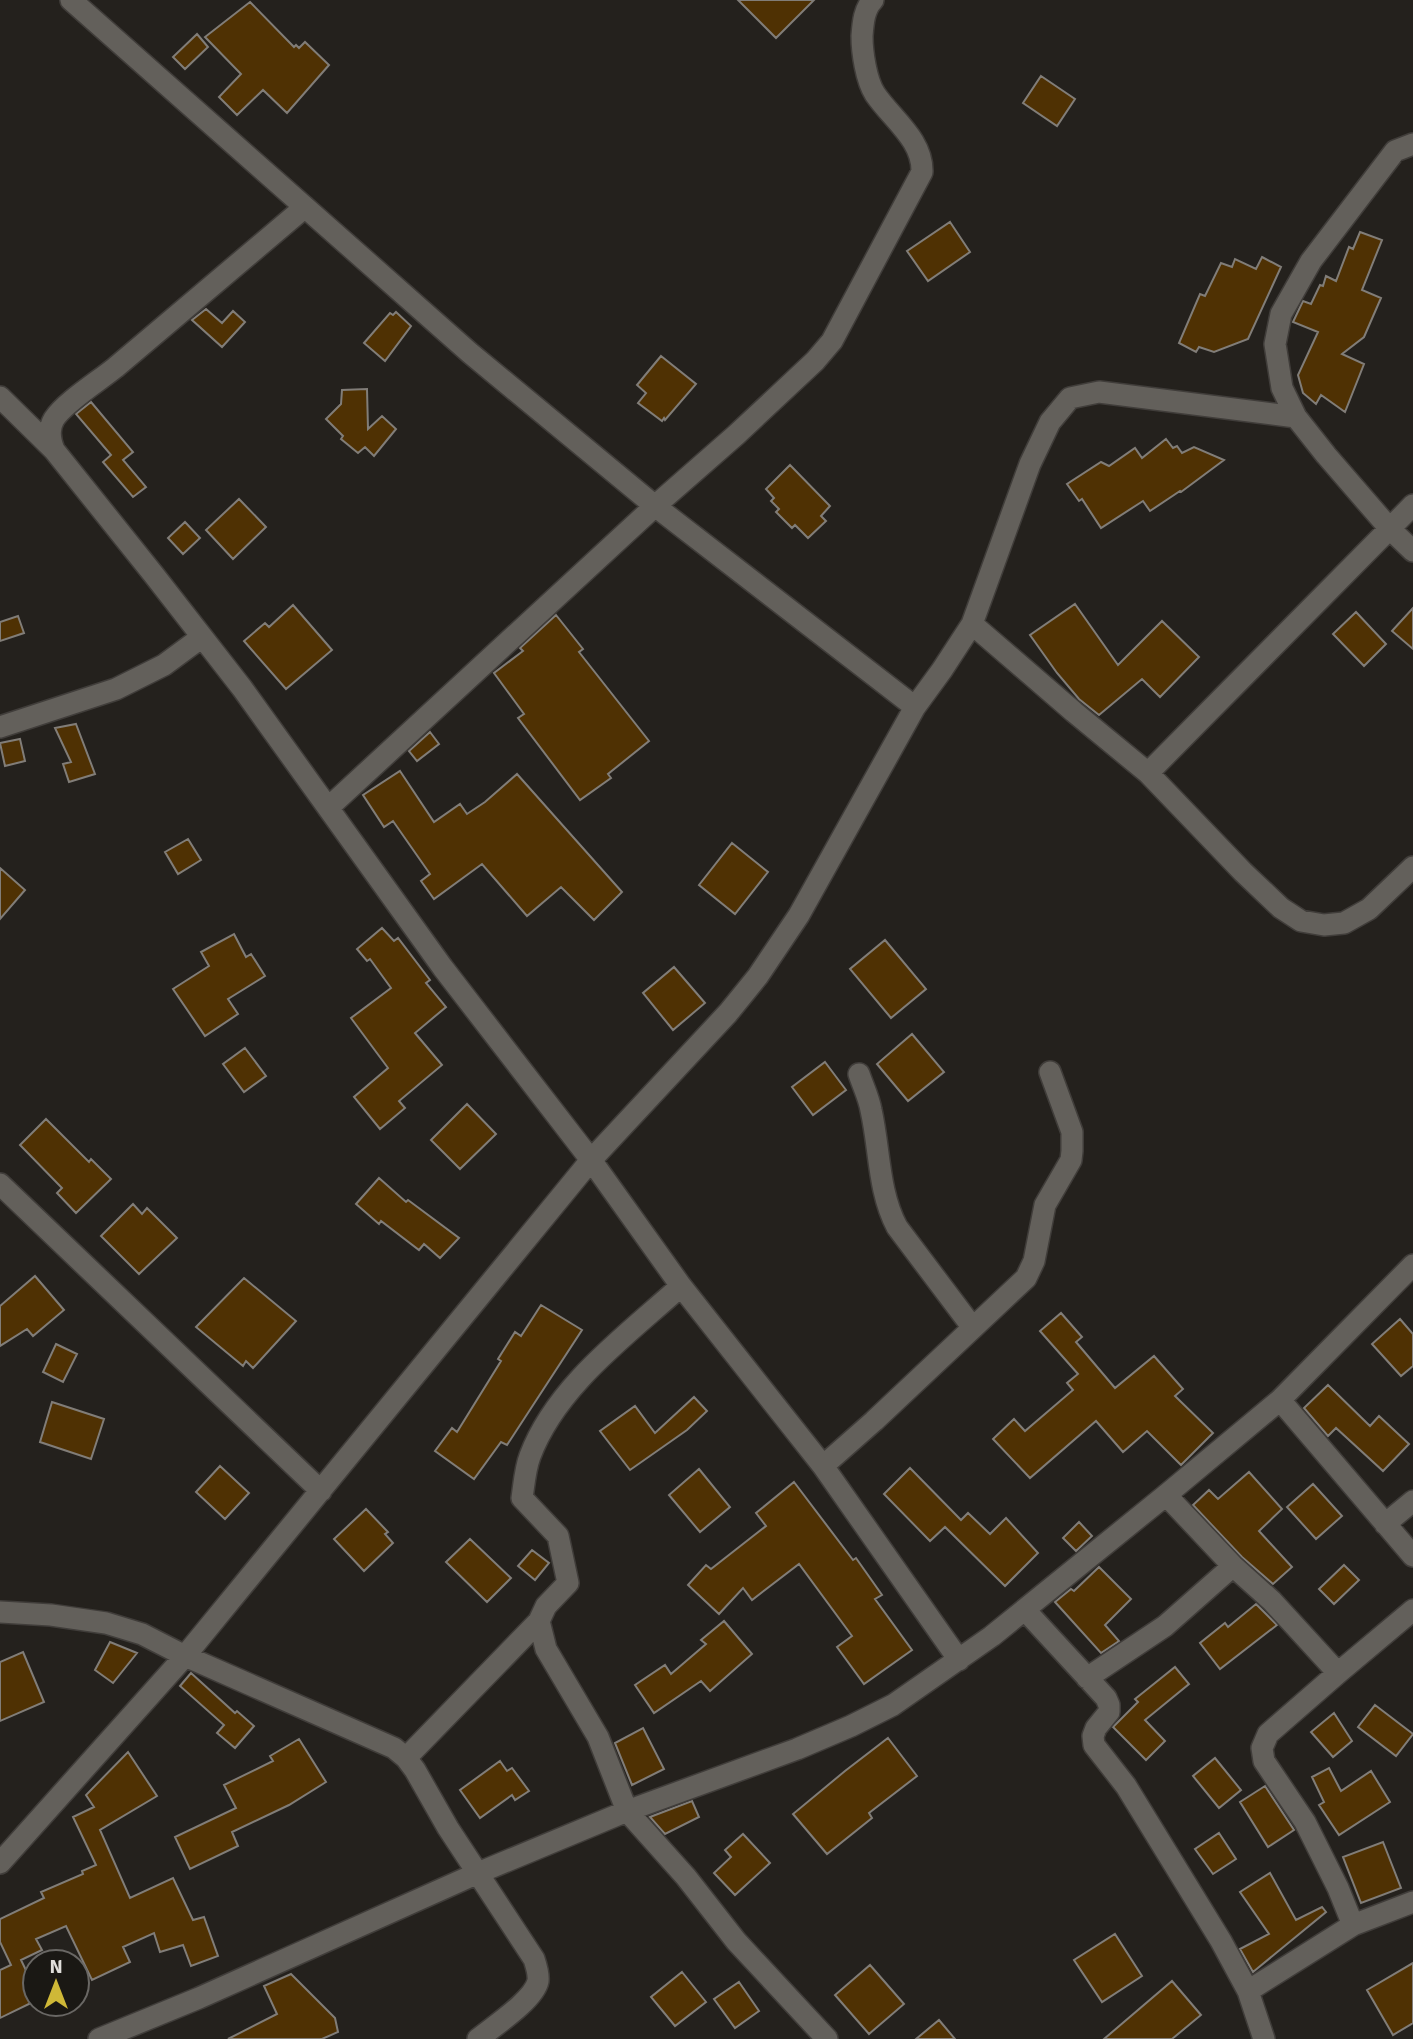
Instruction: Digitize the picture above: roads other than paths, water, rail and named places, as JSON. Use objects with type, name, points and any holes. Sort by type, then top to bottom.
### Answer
[{"type":"street","points":[[71,0],[470,353],[655,506],[915,707]]},
{"type":"street","points":[[328,808],[824,352],[922,172],[922,159],[918,148],[873,91],[862,52],[862,29],[867,7],[873,0]]},
{"type":"street","points":[[1413,144],[1395,151],[1311,261],[1281,314],[1275,344],[1282,388],[1296,417],[1390,529],[1413,551]]},
{"type":"street","points":[[54,450],[51,427],[64,408],[305,207]]},
{"type":"street","points":[[0,1863],[185,1656],[590,1160],[728,1013],[773,956],[799,915],[915,707],[972,624],[1030,464],[1050,422],[1070,398],[1099,392],[1296,417]]},
{"type":"street","points":[[0,397],[54,450],[202,637],[443,968],[590,1160],[681,1286],[822,1466],[959,1660]]},
{"type":"street","points":[[1148,773],[1413,505]]},
{"type":"street","points":[[972,624],[1148,773],[1243,872],[1281,908],[1301,921],[1324,925],[1344,923],[1369,909],[1413,867]]},
{"type":"street","points":[[0,727],[116,689],[164,665],[202,637]]},
{"type":"street","points":[[822,1466],[874,1421],[1026,1278],[1034,1261],[1045,1205],[1071,1160],[1072,1132],[1050,1072]]},
{"type":"street","points":[[859,1074],[871,1109],[884,1194],[889,1210],[897,1227],[973,1328]]},
{"type":"street","points":[[0,1184],[321,1491]]},
{"type":"street","points":[[108,2037],[478,1873],[627,1811],[797,1749],[893,1705],[1025,1610],[1279,1400],[1413,1265]]},
{"type":"street","points":[[406,1758],[539,1621],[546,1606],[568,1583],[558,1536],[522,1498],[528,1459],[538,1436],[558,1405],[587,1371],[681,1286]]},
{"type":"street","points":[[1279,1400],[1413,1556]]},
{"type":"street","points":[[1166,1495],[1233,1566],[1272,1601],[1338,1673]]},
{"type":"street","points":[[1385,1524],[1413,1501]]},
{"type":"street","points":[[1087,1678],[1165,1626],[1233,1566]]},
{"type":"street","points":[[1025,1610],[1110,1705],[1109,1712],[1096,1728],[1094,1745],[1126,1786],[1159,1836],[1221,1941],[1248,1990],[1264,2039]]},
{"type":"street","points":[[1353,1925],[1305,1822],[1264,1761],[1262,1748],[1268,1734],[1413,1611]]},
{"type":"street","points":[[0,1612],[51,1615],[106,1623],[142,1634],[185,1656],[394,1748],[406,1758],[448,1828],[534,1959],[538,1980],[534,1990],[478,2039]]},
{"type":"street","points":[[539,1621],[546,1649],[598,1737],[627,1811],[686,1877],[736,1941],[827,2039]]},
{"type":"street","points":[[1248,1990],[1353,1925],[1413,1902]]}]
